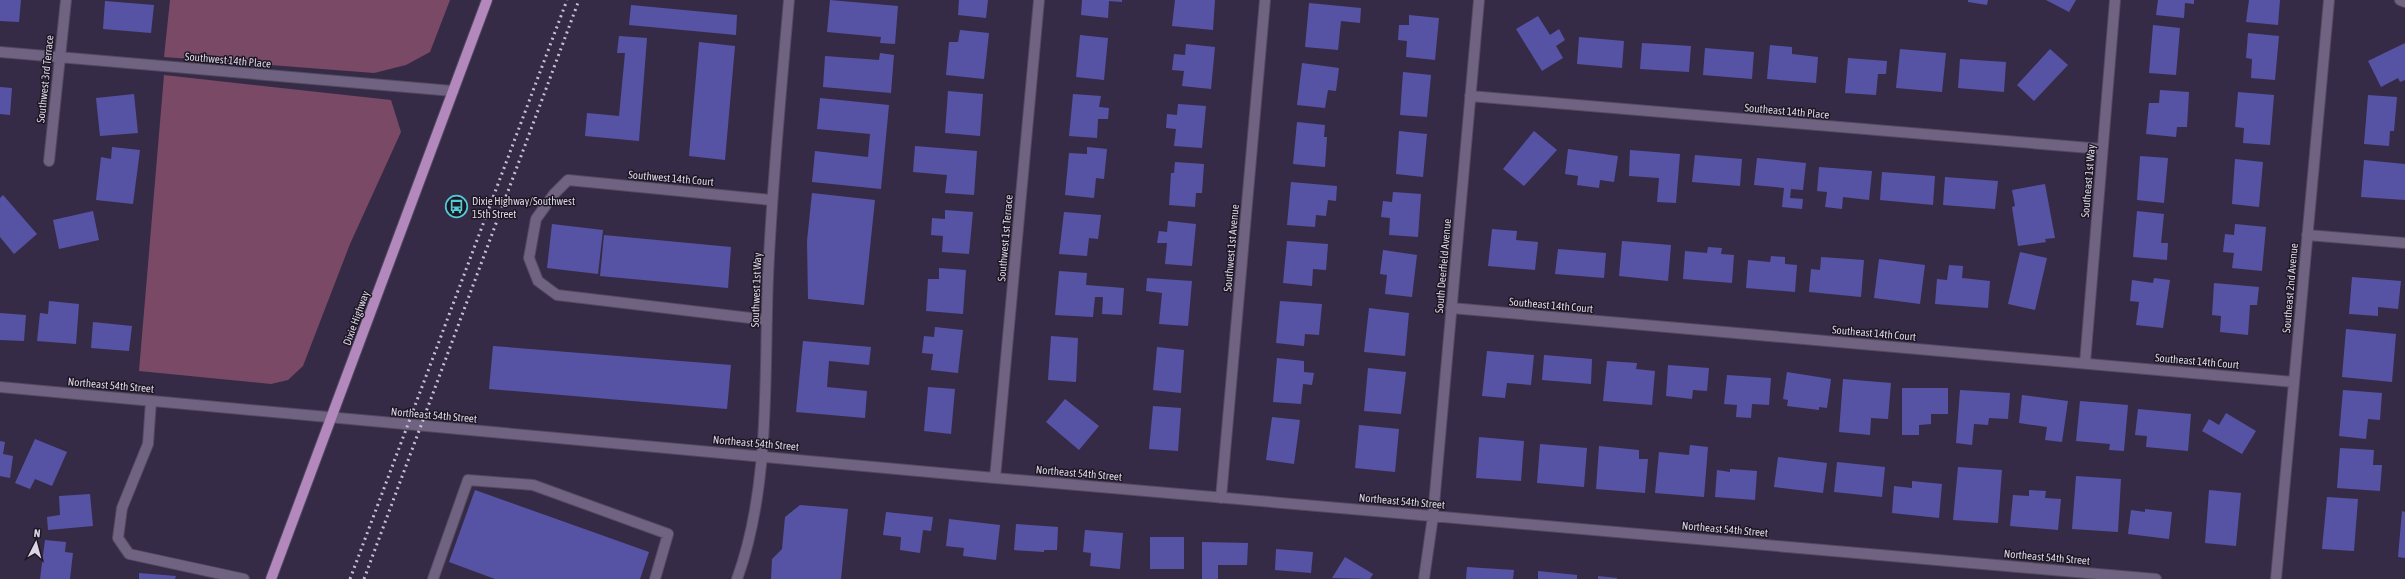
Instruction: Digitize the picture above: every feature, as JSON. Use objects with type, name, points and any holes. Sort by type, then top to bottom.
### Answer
[{"type":"main road","name":"Dixie Highway","points":[[271,579],[487,0]]},
{"type":"street","name":"Southwest 3rd Terrace","points":[[49,161],[66,0]]},
{"type":"street","name":"Southwest 1st Way","points":[[737,579],[746,554],[762,456],[772,200],[789,0]]},
{"type":"street","name":"Southwest 1st Terrace","points":[[995,478],[1039,0]]},
{"type":"street","name":"Southwest 1st Avenue","points":[[1221,498],[1265,0]]},
{"type":"street","name":"South Deerfield Avenue","points":[[1424,579],[1433,516],[1470,96],[1480,0]]},
{"type":"street","name":"Southeast 1st Way","points":[[2085,363],[2115,0]]},
{"type":"street","name":"Southeast 2nd Avenue","points":[[2276,579],[2329,0]]},
{"type":"street","points":[[2400,0],[2405,2]]},
{"type":"street","name":"Southwest 14th Place","points":[[0,52],[453,91]]},
{"type":"street","name":"Southeast 14th Place","points":[[1470,96],[2102,149]]},
{"type":"street","name":"Southwest 14th Court","points":[[767,320],[557,295],[538,281],[529,258],[536,219],[554,194],[568,180],[772,200]]},
{"type":"street","points":[[2307,236],[2405,243]]},
{"type":"street","name":"Southeast 14th Court","points":[[1451,308],[2294,382]]},
{"type":"street","name":"Northeast 54th Street","points":[[0,387],[995,478],[1433,516],[2058,575],[2156,579]]},
{"type":"street","points":[[151,401],[148,444],[122,508],[118,538],[129,554],[212,575],[244,579]]},
{"type":"street","points":[[433,579],[468,480],[534,485],[668,534],[655,579]]},
{"type":"shaded area","points":[[170,0],[450,0],[430,52],[406,65],[374,73],[164,57]]},
{"type":"shaded area","points":[[164,75],[391,100],[401,132],[350,244],[303,366],[288,380],[271,384],[139,371]]},
{"type":"building","points":[[0,0],[21,0],[19,22],[0,21]]},
{"type":"building","points":[[830,0],[898,6],[895,44],[880,43],[881,37],[827,32]]},
{"type":"building","points":[[959,0],[988,0],[986,18],[958,15]]},
{"type":"building","points":[[1082,0],[1122,0],[1122,2],[1109,1],[1108,18],[1081,15]]},
{"type":"building","points":[[1175,0],[1215,0],[1213,30],[1172,26]]},
{"type":"building","points":[[1968,0],[1988,0],[1987,5],[1968,2]]},
{"type":"building","points":[[2046,0],[2076,0],[2069,12]]},
{"type":"building","points":[[2158,0],[2194,0],[2194,4],[2185,3],[2184,18],[2156,15]]},
{"type":"building","points":[[2249,0],[2280,0],[2278,25],[2246,22]]},
{"type":"building","points":[[105,1],[154,5],[151,33],[103,29]]},
{"type":"building","points":[[1309,3],[1361,8],[1360,23],[1341,21],[1338,50],[1305,47]]},
{"type":"building","points":[[631,5],[737,15],[736,35],[629,25]]},
{"type":"building","points":[[1409,15],[1439,18],[1435,60],[1406,57],[1407,41],[1398,40],[1399,25],[1409,25]]},
{"type":"building","points":[[1538,16],[1550,35],[1559,29],[1565,40],[1556,46],[1563,58],[1542,71],[1516,29]]},
{"type":"building","points":[[2153,25],[2180,28],[2176,75],[2149,73]]},
{"type":"building","points":[[960,30],[989,33],[984,79],[946,75],[949,42],[958,42]]},
{"type":"building","points":[[2248,33],[2279,36],[2275,80],[2251,78],[2252,59],[2246,58]]},
{"type":"building","points":[[1080,35],[1108,38],[1104,80],[1076,77]]},
{"type":"building","points":[[619,36],[647,38],[639,141],[585,136],[587,113],[619,116],[625,53],[617,53]]},
{"type":"building","points":[[1579,37],[1624,41],[1622,68],[1577,64]]},
{"type":"building","points":[[699,42],[735,46],[725,160],[689,156]]},
{"type":"building","points":[[1642,43],[1691,46],[1689,72],[1640,69]]},
{"type":"building","points":[[2405,43],[2405,80],[2400,82],[2398,78],[2381,87],[2368,61]]},
{"type":"building","points":[[1186,44],[1215,47],[1211,89],[1182,86],[1184,71],[1172,70],[1174,54],[1185,55]]},
{"type":"building","points":[[1770,45],[1792,47],[1792,54],[1818,57],[1816,83],[1767,79]]},
{"type":"building","points":[[1705,48],[1754,52],[1752,79],[1703,75]]},
{"type":"building","points":[[1900,49],[1946,53],[1942,92],[1896,88]]},
{"type":"building","points":[[2050,49],[2068,65],[2034,101],[2017,85]]},
{"type":"building","points":[[880,53],[894,55],[891,93],[823,87],[825,56],[879,60]]},
{"type":"building","points":[[1848,58],[1887,61],[1886,74],[1878,74],[1876,95],[1845,93]]},
{"type":"building","points":[[1960,59],[2006,62],[2004,92],[1958,88]]},
{"type":"building","points":[[1302,63],[1339,68],[1336,91],[1328,90],[1325,108],[1297,105]]},
{"type":"building","points":[[1403,72],[1431,75],[1427,117],[1400,115]]},
{"type":"building","points":[[0,87],[12,88],[10,115],[0,114]]},
{"type":"building","points":[[2160,90],[2189,92],[2187,127],[2177,127],[2176,137],[2146,134],[2149,103],[2159,103]]},
{"type":"building","points":[[948,91],[983,94],[980,136],[945,133]]},
{"type":"building","points":[[2238,92],[2274,95],[2270,145],[2243,143],[2244,128],[2235,127]]},
{"type":"building","points":[[134,94],[138,133],[100,136],[96,98]]},
{"type":"building","points":[[1073,94],[1101,96],[1099,107],[1109,108],[1108,119],[1098,119],[1097,138],[1069,136]]},
{"type":"building","points":[[2368,95],[2397,97],[2394,131],[2390,131],[2389,146],[2364,144]]},
{"type":"building","points":[[820,98],[889,105],[881,189],[812,182],[815,151],[868,157],[870,134],[817,129]]},
{"type":"building","points":[[1178,104],[1206,106],[1202,148],[1174,146],[1176,129],[1166,128],[1167,114],[1177,115]]},
{"type":"building","points":[[1297,122],[1325,125],[1324,137],[1327,137],[1325,167],[1293,164]]},
{"type":"building","points":[[1399,131],[1427,134],[1423,177],[1396,174]]},
{"type":"building","points":[[1534,131],[1557,150],[1524,186],[1503,169]]},
{"type":"building","points":[[915,146],[977,151],[974,195],[945,193],[947,175],[913,172]]},
{"type":"building","points":[[112,147],[140,150],[133,204],[96,200],[101,157],[111,159]]},
{"type":"building","points":[[1087,147],[1107,149],[1104,179],[1096,178],[1094,198],[1065,195],[1069,153],[1087,154]]},
{"type":"building","points":[[1568,149],[1618,156],[1614,182],[1600,180],[1599,188],[1577,185],[1578,176],[1565,174]]},
{"type":"building","points":[[1630,150],[1680,154],[1676,203],[1657,202],[1659,178],[1629,176]]},
{"type":"building","points":[[1695,155],[1742,159],[1740,186],[1692,182]]},
{"type":"building","points":[[2140,156],[2168,158],[2164,203],[2137,200]]},
{"type":"building","points":[[1757,158],[1806,163],[1803,190],[1791,189],[1790,198],[1803,199],[1802,209],[1782,207],[1784,188],[1754,185]]},
{"type":"building","points":[[2235,159],[2263,162],[2259,207],[2232,204]]},
{"type":"building","points":[[2364,160],[2405,164],[2405,200],[2361,197]]},
{"type":"building","points":[[1175,162],[1204,164],[1202,193],[1196,193],[1195,207],[1169,205],[1171,173],[1174,173]]},
{"type":"building","points":[[1819,167],[1872,171],[1869,200],[1843,197],[1842,209],[1825,207],[1827,192],[1817,191]]},
{"type":"building","points":[[1882,172],[1935,176],[1933,205],[1880,200]]},
{"type":"building","points":[[1945,177],[1998,181],[1995,209],[1943,205]]},
{"type":"building","points":[[1291,182],[1337,186],[1336,201],[1328,200],[1326,216],[1316,215],[1315,227],[1287,225]]},
{"type":"building","points":[[2045,184],[2055,238],[2045,239],[2046,242],[2018,246],[2012,207],[2015,206],[2012,190]]},
{"type":"building","points":[[1393,192],[1421,194],[1418,237],[1389,235],[1390,218],[1381,217],[1383,201],[1392,202]]},
{"type":"building","points":[[812,193],[875,200],[864,305],[808,299],[807,241]]},
{"type":"building","points":[[3,195],[37,234],[14,254],[0,237],[0,198]]},
{"type":"building","points":[[945,210],[973,212],[969,254],[942,252],[943,236],[931,235],[932,218],[945,219]]},
{"type":"building","points":[[93,211],[99,240],[59,249],[53,220]]},
{"type":"building","points":[[2137,211],[2164,214],[2161,243],[2168,243],[2167,260],[2133,257]]},
{"type":"building","points":[[1064,212],[1101,215],[1098,239],[1089,238],[1087,256],[1059,254]]},
{"type":"building","points":[[1168,221],[1196,224],[1192,266],[1165,264],[1167,243],[1157,243],[1159,231],[1167,232]]},
{"type":"building","points":[[552,224],[603,230],[598,274],[547,268]]},
{"type":"building","points":[[2235,224],[2266,227],[2262,271],[2232,268],[2234,253],[2223,252],[2225,234],[2234,235]]},
{"type":"building","points":[[1492,229],[1517,231],[1516,240],[1538,242],[1535,270],[1488,266]]},
{"type":"building","points":[[604,235],[731,247],[728,288],[600,276]]},
{"type":"building","points":[[1287,241],[1328,244],[1326,270],[1313,269],[1312,286],[1283,283]]},
{"type":"building","points":[[1622,241],[1671,245],[1668,281],[1619,276]]},
{"type":"building","points":[[1708,247],[1722,248],[1721,254],[1734,255],[1732,283],[1683,279],[1685,251],[1707,253]]},
{"type":"building","points":[[1558,249],[1606,253],[1604,278],[1555,274]]},
{"type":"building","points":[[1383,250],[1417,255],[1412,297],[1385,294],[1387,275],[1380,274]]},
{"type":"building","points":[[2020,252],[2047,258],[2035,310],[2008,304]]},
{"type":"building","points":[[1771,256],[1785,257],[1785,264],[1797,265],[1795,292],[1746,288],[1748,260],[1770,262]]},
{"type":"building","points":[[1821,257],[1864,260],[1861,297],[1809,292],[1811,269],[1820,270]]},
{"type":"building","points":[[1879,259],[1925,265],[1920,304],[1874,298]]},
{"type":"building","points":[[1949,265],[1963,266],[1962,278],[1990,281],[1988,308],[1935,304],[1937,279],[1947,280]]},
{"type":"building","points":[[939,268],[966,270],[963,314],[926,311],[928,279],[939,279]]},
{"type":"building","points":[[1059,271],[1087,273],[1086,285],[1124,288],[1122,315],[1102,314],[1103,297],[1095,297],[1093,317],[1055,315]]},
{"type":"building","points":[[2352,277],[2401,281],[2398,309],[2378,307],[2378,316],[2349,314]]},
{"type":"building","points":[[1147,278],[1192,281],[1188,326],[1159,324],[1162,293],[1146,291]]},
{"type":"building","points":[[2154,278],[2170,280],[2163,328],[2136,325],[2139,302],[2130,301],[2132,280],[2153,283]]},
{"type":"building","points":[[2214,283],[2259,287],[2257,305],[2250,305],[2248,335],[2220,332],[2221,316],[2212,315]]},
{"type":"building","points":[[49,301],[79,304],[76,344],[37,341],[40,313],[48,314]]},
{"type":"building","points":[[1280,301],[1322,304],[1319,335],[1305,334],[1304,346],[1276,343]]},
{"type":"building","points":[[1369,308],[1409,313],[1405,356],[1364,352]]},
{"type":"building","points":[[0,313],[26,315],[24,341],[0,340]]},
{"type":"building","points":[[93,322],[132,326],[129,351],[91,348]]},
{"type":"building","points":[[935,327],[963,330],[958,373],[931,370],[933,354],[922,353],[924,336],[934,337]]},
{"type":"building","points":[[2346,329],[2396,334],[2392,382],[2342,377]]},
{"type":"building","points":[[1051,336],[1078,338],[1076,382],[1048,380]]},
{"type":"building","points":[[803,341],[871,347],[869,365],[829,361],[827,387],[867,391],[865,418],[796,412]]},
{"type":"building","points":[[493,346],[731,365],[727,409],[489,389]]},
{"type":"building","points":[[1157,347],[1184,350],[1181,393],[1153,390]]},
{"type":"building","points":[[1487,351],[1534,355],[1531,385],[1507,383],[1505,398],[1482,396]]},
{"type":"building","points":[[1544,355],[1592,359],[1591,384],[1542,380]]},
{"type":"building","points":[[1277,358],[1304,361],[1304,372],[1314,373],[1312,385],[1303,384],[1301,404],[1273,402]]},
{"type":"building","points":[[1607,361],[1637,363],[1636,369],[1655,371],[1652,405],[1603,401]]},
{"type":"building","points":[[1668,365],[1709,368],[1707,391],[1693,390],[1692,399],[1666,396]]},
{"type":"building","points":[[1368,368],[1406,372],[1401,414],[1364,411]]},
{"type":"building","points":[[1787,372],[1831,379],[1827,408],[1819,407],[1819,410],[1787,406],[1788,400],[1783,399]]},
{"type":"building","points":[[1727,375],[1771,378],[1769,405],[1752,404],[1751,418],[1736,417],[1737,405],[1724,404]]},
{"type":"building","points":[[1843,379],[1891,383],[1888,419],[1871,418],[1870,435],[1839,432]]},
{"type":"building","points":[[928,387],[955,389],[951,434],[924,431]]},
{"type":"building","points":[[1902,388],[1948,388],[1948,414],[1931,414],[1931,424],[1919,425],[1919,435],[1902,435]]},
{"type":"building","points":[[1960,390],[2010,393],[2008,419],[1989,418],[1988,425],[1974,424],[1972,445],[1956,443]]},
{"type":"building","points":[[2343,390],[2382,393],[2380,420],[2368,419],[2366,439],[2339,436]]},
{"type":"building","points":[[2022,395],[2068,401],[2062,442],[2045,440],[2047,427],[2019,423]]},
{"type":"building","points":[[1065,399],[1099,426],[1079,450],[1046,422]]},
{"type":"building","points":[[2080,401],[2128,405],[2124,451],[2109,450],[2110,444],[2076,441]]},
{"type":"building","points":[[1153,406],[1181,408],[1178,451],[1149,449]]},
{"type":"building","points":[[2138,409],[2191,414],[2188,451],[2146,447],[2147,436],[2135,435]]},
{"type":"building","points":[[2226,413],[2256,431],[2242,454],[2202,431],[2209,419],[2219,425]]},
{"type":"building","points":[[1272,417],[1300,420],[1294,464],[1266,460]]},
{"type":"building","points":[[1359,425],[1399,429],[1395,472],[1355,468]]},
{"type":"building","points":[[1479,437],[1524,441],[1521,481],[1476,478]]},
{"type":"building","points":[[35,439],[67,452],[52,486],[35,479],[30,489],[15,483]]},
{"type":"building","points":[[0,441],[5,442],[3,454],[13,456],[10,478],[0,476]]},
{"type":"building","points":[[1540,444],[1587,448],[1584,487],[1537,483]]},
{"type":"building","points":[[1690,445],[1708,447],[1704,497],[1655,493],[1659,452],[1689,455]]},
{"type":"building","points":[[1599,446],[1639,450],[1639,459],[1648,459],[1645,493],[1596,489]]},
{"type":"building","points":[[2340,448],[2374,450],[2373,465],[2382,465],[2380,491],[2337,488]]},
{"type":"building","points":[[1778,457],[1827,463],[1823,493],[1774,487]]},
{"type":"building","points":[[1837,462],[1885,467],[1882,497],[1834,492]]},
{"type":"building","points":[[1958,467],[2002,470],[1998,523],[1953,520]]},
{"type":"building","points":[[1730,469],[1757,471],[1755,500],[1715,497],[1717,470],[1730,472]]},
{"type":"building","points":[[2076,476],[2121,479],[2118,532],[2072,529]]},
{"type":"building","points":[[1912,481],[1942,484],[1939,518],[1892,513],[1894,486],[1912,488]]},
{"type":"building","points":[[475,490],[649,552],[640,579],[495,579],[449,562]]},
{"type":"building","points":[[2029,490],[2046,491],[2045,498],[2061,499],[2058,530],[2010,526],[2013,495],[2029,496]]},
{"type":"building","points":[[2209,490],[2241,493],[2236,546],[2205,543]]},
{"type":"building","points":[[90,494],[93,526],[48,530],[47,517],[60,515],[59,496]]},
{"type":"building","points":[[2327,497],[2358,499],[2354,551],[2322,549]]},
{"type":"building","points":[[800,505],[848,509],[841,579],[771,579],[772,559],[782,549],[785,517]]},
{"type":"building","points":[[2145,509],[2172,512],[2169,539],[2128,534],[2131,510],[2145,512]]},
{"type":"building","points":[[2402,511],[2405,512],[2405,558],[2398,557]]},
{"type":"building","points":[[886,512],[933,517],[931,531],[923,530],[920,553],[900,550],[901,537],[883,535]]},
{"type":"building","points":[[949,519],[1000,525],[996,560],[963,556],[964,548],[946,546]]},
{"type":"building","points":[[1016,524],[1058,527],[1057,550],[1044,550],[1044,552],[1014,550]]},
{"type":"building","points":[[1085,530],[1123,533],[1120,569],[1090,566],[1091,553],[1083,552]]},
{"type":"building","points":[[1150,537],[1184,537],[1184,569],[1150,569]]},
{"type":"building","points":[[45,540],[66,542],[65,552],[73,553],[70,579],[40,579]]},
{"type":"building","points":[[1202,542],[1248,543],[1247,565],[1218,565],[1218,579],[1202,579]]},
{"type":"building","points":[[1276,549],[1313,552],[1311,573],[1275,570]]},
{"type":"building","points":[[1345,557],[1373,574],[1370,579],[1332,578]]},
{"type":"building","points":[[1467,567],[1514,570],[1513,579],[1466,579]]},
{"type":"building","points":[[1538,571],[1577,575],[1577,579],[1538,579]]},
{"type":"building","points":[[139,573],[176,576],[175,579],[139,579]]},
{"type":"building","points":[[1598,576],[1617,578],[1617,579],[1598,579]]},
{"type":"railway","points":[[350,579],[567,0]]},
{"type":"railway","points":[[364,579],[579,0]]},
{"type":"place","name":"Dixie Highway/Southwest 15th Street","points":[[456,207]]}]
